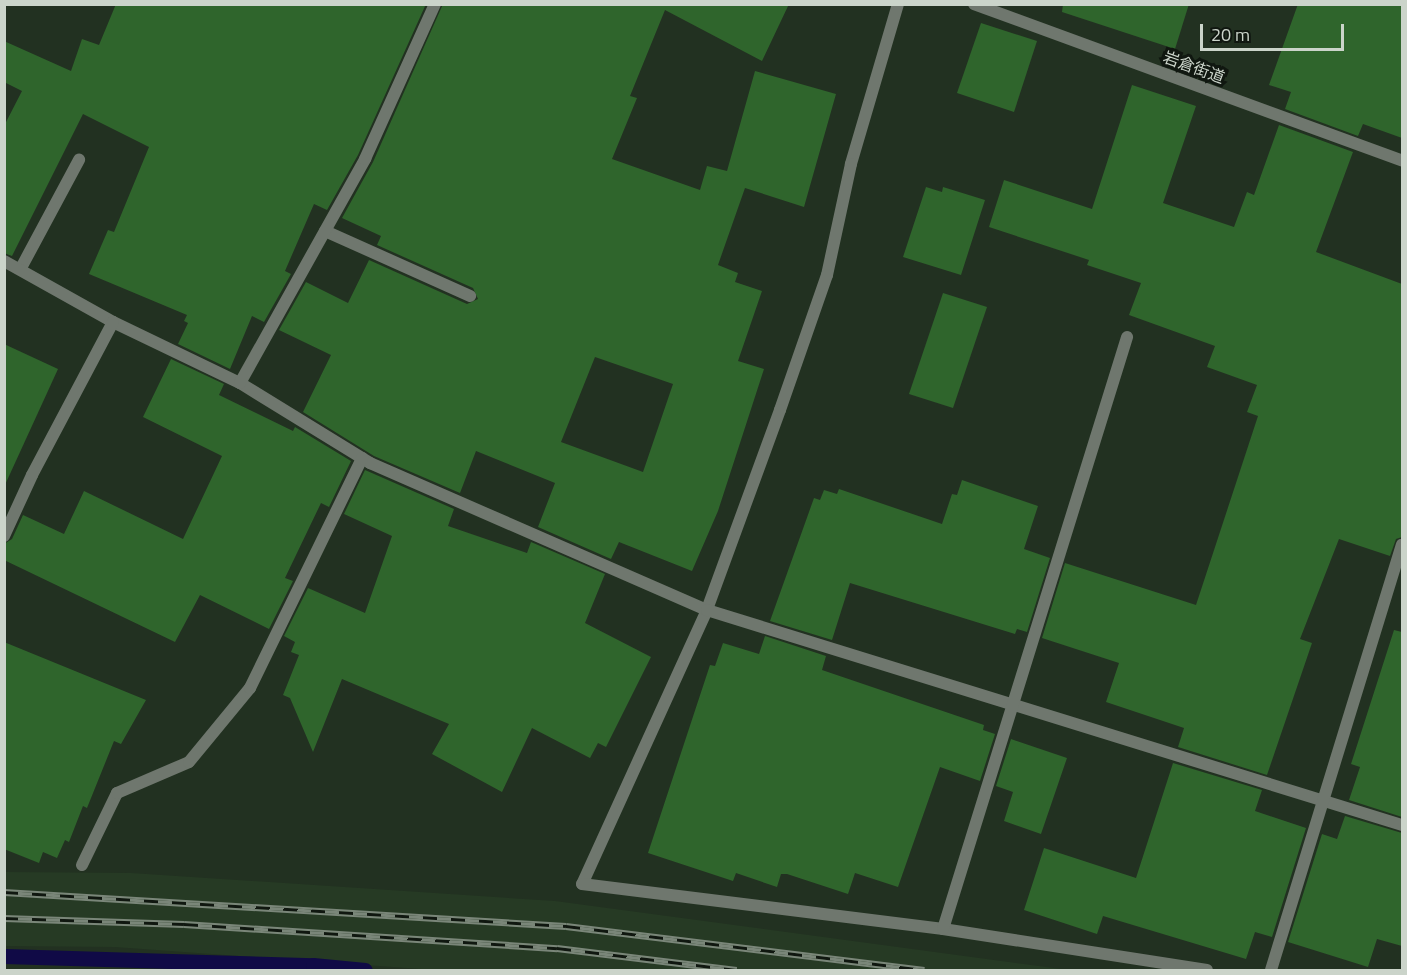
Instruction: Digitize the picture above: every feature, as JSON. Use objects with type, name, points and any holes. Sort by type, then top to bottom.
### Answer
[{"type":"street","points":[[240,383],[365,159],[435,4]]},
{"type":"street","points":[[898,4],[851,164],[827,275],[707,610],[582,884],[943,929],[1207,970]]},
{"type":"street","name":"岩倉街道","points":[[974,4],[1402,160]]},
{"type":"street","points":[[21,268],[80,160]]},
{"type":"street","points":[[325,231],[470,296]]},
{"type":"street","points":[[4,261],[21,268],[113,321],[240,383],[362,458],[707,610],[1402,825]]},
{"type":"street","points":[[4,536],[32,475],[113,321]]},
{"type":"street","points":[[943,929],[1127,337]]},
{"type":"street","points":[[82,865],[117,793],[189,762],[250,688],[362,458]]},
{"type":"street","points":[[1271,970],[1402,545]]},
{"type":"shaded area","points":[[5,872],[131,873],[555,901],[1069,970],[435,970],[115,947],[5,946]]},
{"type":"building","points":[[116,4],[426,4],[358,155],[327,210],[314,204],[285,271],[291,274],[264,322],[252,316],[230,369],[178,344],[188,323],[184,321],[187,315],[89,274],[108,230],[114,232],[149,147],[83,114],[12,256],[4,253],[4,126],[22,91],[4,82],[4,41],[71,71],[82,39],[99,45]]},
{"type":"building","points":[[443,4],[789,4],[762,61],[665,10],[630,96],[637,98],[612,159],[700,190],[707,166],[727,171],[755,71],[836,94],[804,207],[745,188],[718,265],[738,273],[735,282],[762,291],[738,361],[764,369],[718,511],[692,571],[619,542],[611,559],[538,527],[555,483],[476,451],[460,493],[374,456],[303,412],[331,355],[279,330],[306,282],[348,303],[369,260],[467,304],[478,299],[473,288],[377,245],[381,236],[342,218],[373,162]],"holes":[[[595,357],[673,384],[643,472],[561,442]]]},
{"type":"building","points":[[1063,4],[1189,4],[1175,49],[1062,12]]},
{"type":"building","points":[[1298,4],[1402,4],[1402,138],[1363,124],[1358,136],[1285,109],[1291,92],[1269,85]]},
{"type":"building","points":[[981,23],[1037,41],[1014,112],[957,93]]},
{"type":"building","points":[[1132,85],[1196,106],[1163,203],[1234,227],[1247,192],[1254,195],[1279,125],[1353,152],[1316,252],[1402,284],[1402,537],[1396,539],[1390,556],[1339,539],[1300,639],[1312,643],[1267,775],[1178,747],[1184,728],[1106,702],[1119,663],[1042,638],[1065,563],[1196,605],[1258,416],[1247,412],[1257,385],[1207,367],[1215,346],[1129,315],[1141,283],[1087,265],[1089,260],[989,227],[1004,180],[1092,209]]},
{"type":"building","points":[[926,187],[942,192],[943,187],[985,200],[961,275],[903,257]]},
{"type":"building","points":[[943,293],[987,307],[953,408],[909,394]]},
{"type":"building","points":[[4,344],[58,369],[4,487]]},
{"type":"building","points":[[171,359],[224,384],[219,395],[293,431],[295,427],[351,461],[329,507],[321,503],[285,578],[293,581],[269,629],[200,595],[175,642],[4,560],[4,544],[12,539],[23,515],[64,534],[84,491],[183,539],[222,456],[143,417]]},
{"type":"building","points":[[365,470],[454,509],[448,526],[527,553],[531,542],[605,574],[585,623],[651,657],[606,747],[598,743],[590,758],[532,728],[502,792],[432,754],[449,724],[342,679],[313,752],[290,698],[283,695],[299,655],[291,652],[295,642],[284,636],[308,588],[365,613],[392,536],[344,514]]},
{"type":"building","points":[[962,480],[1038,506],[1024,549],[1050,558],[1027,632],[1017,629],[1015,634],[850,583],[832,640],[770,621],[814,498],[820,500],[824,490],[837,494],[839,489],[942,524],[952,494],[957,495]]},
{"type":"building","points":[[1394,630],[1402,632],[1402,817],[1349,800],[1360,767],[1351,764]]},
{"type":"building","points":[[765,636],[826,656],[822,670],[984,725],[983,730],[995,734],[980,781],[940,767],[898,887],[855,873],[848,894],[787,874],[781,874],[777,887],[736,873],[733,881],[648,853],[710,665],[715,666],[723,643],[759,654]]},
{"type":"building","points":[[4,642],[146,700],[121,744],[114,741],[87,808],[83,806],[69,842],[65,840],[57,858],[43,852],[39,863],[4,849]]},
{"type":"building","points":[[1011,739],[1067,758],[1041,834],[1004,821],[1013,792],[996,786]]},
{"type":"building","points":[[1173,763],[1262,790],[1255,811],[1306,828],[1272,937],[1255,932],[1246,959],[1103,916],[1097,934],[1024,910],[1044,848],[1136,878]]},
{"type":"building","points":[[1345,816],[1402,833],[1402,946],[1377,939],[1368,967],[1288,942],[1322,834],[1337,839]]},
{"type":"waterway","points":[[4,956],[313,965],[365,970]]},
{"type":"railway","points":[[4,892],[566,926],[924,970]]},
{"type":"railway","points":[[4,918],[184,924],[557,948],[737,970]]}]
